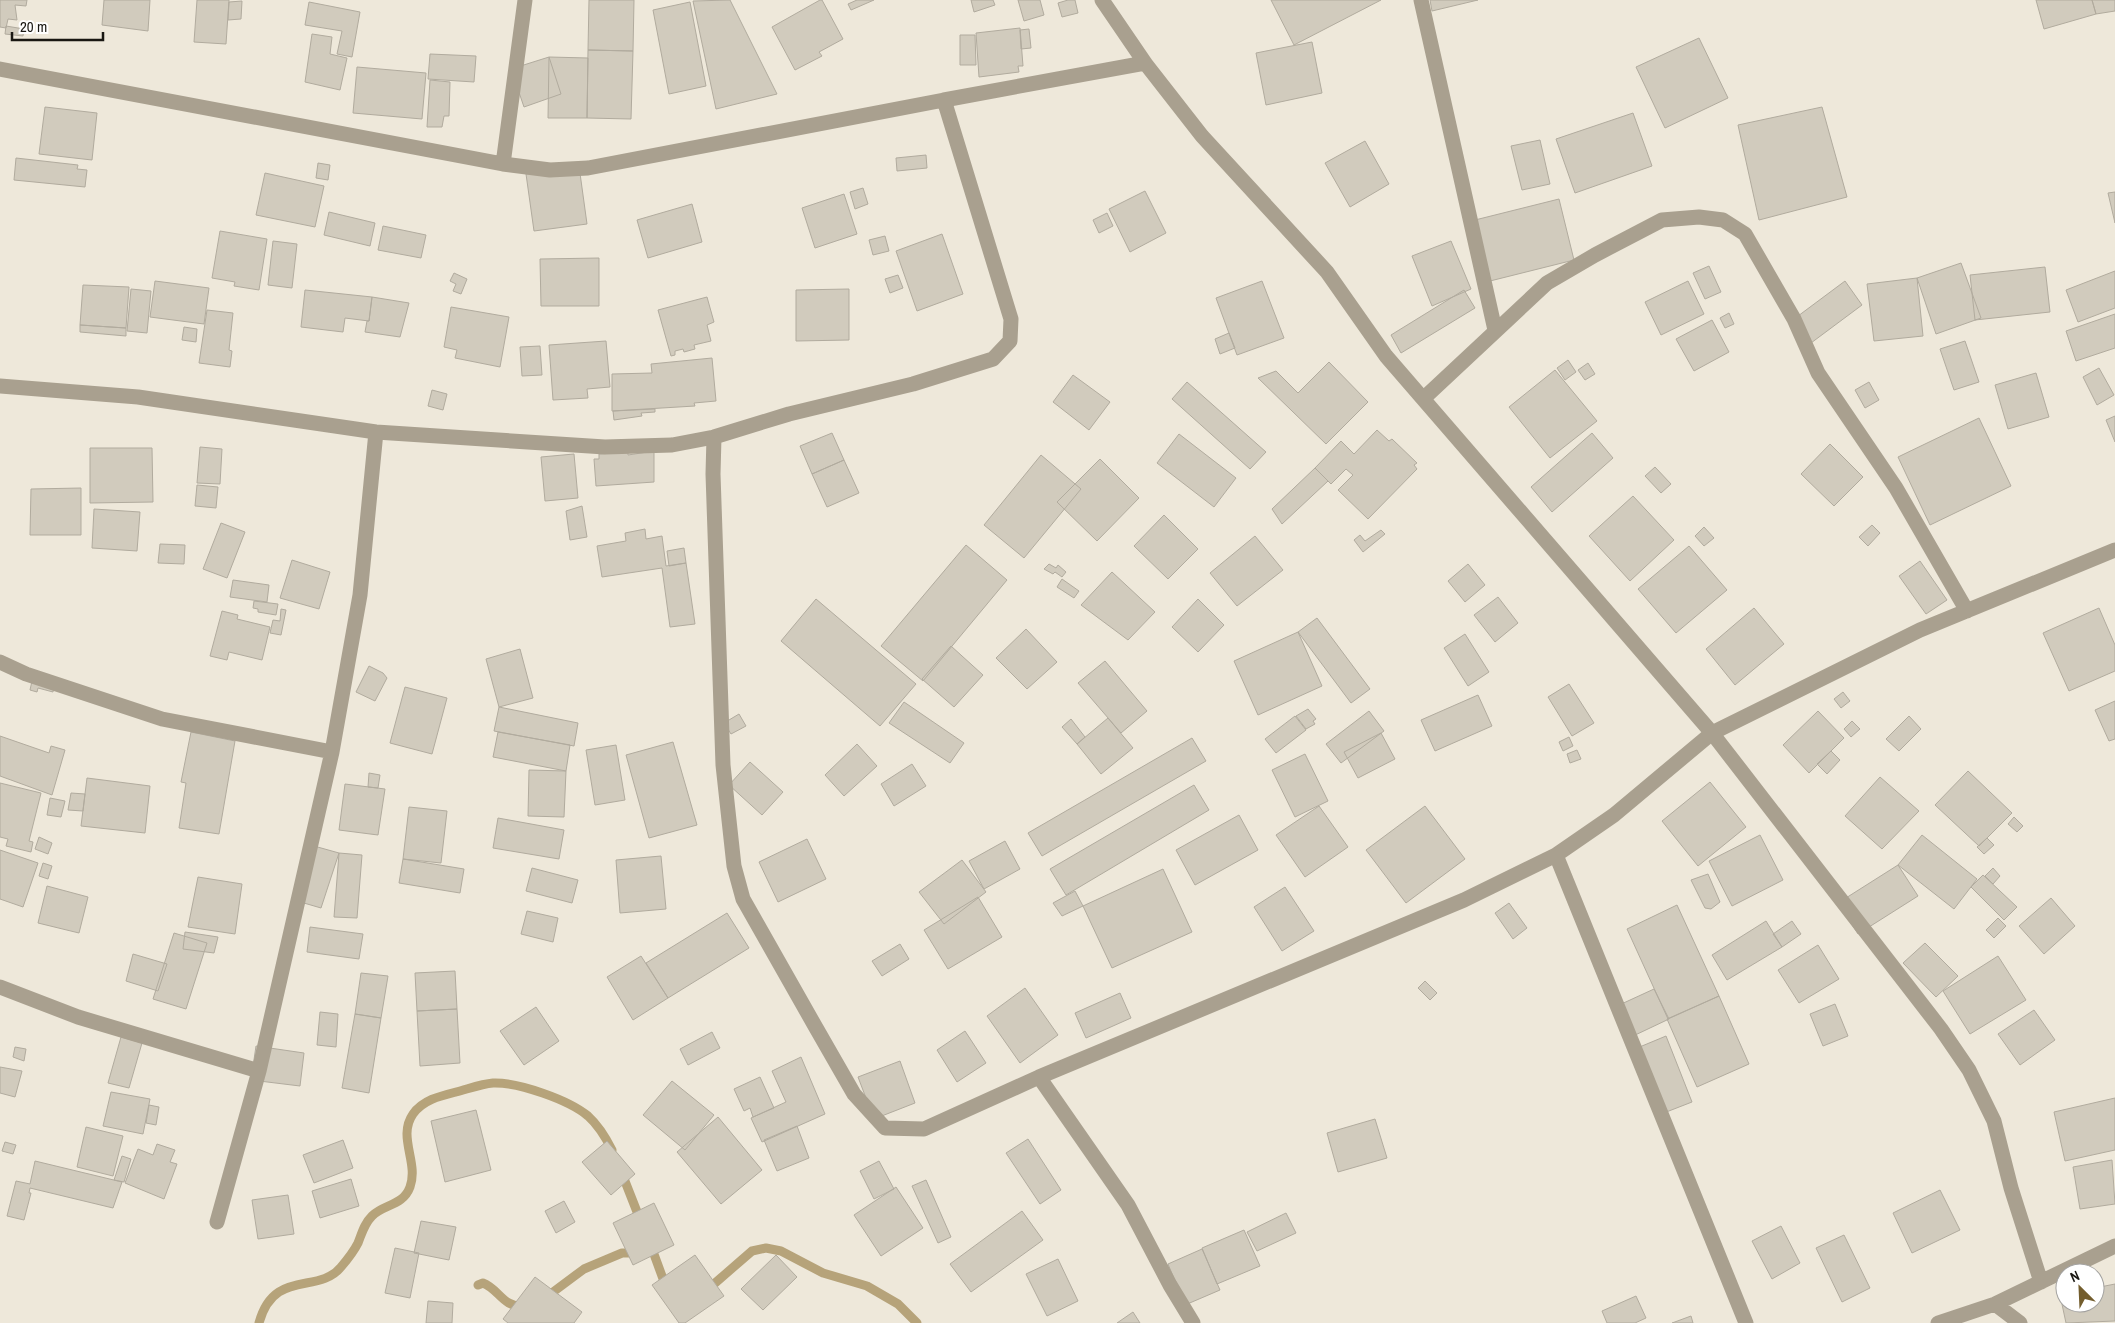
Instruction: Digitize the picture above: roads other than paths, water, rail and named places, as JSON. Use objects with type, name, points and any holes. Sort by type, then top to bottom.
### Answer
[{"type":"street","points":[[503,164],[525,0]]},
{"type":"street","points":[[1102,0],[1145,63],[1202,136],[1327,272],[1386,356],[1712,733],[1941,1029],[1969,1070],[1994,1121],[2011,1188],[2042,1282]]},
{"type":"street","points":[[1421,0],[1496,330]]},
{"type":"street","points":[[0,69],[503,164],[550,170],[588,168],[944,100],[966,94],[1145,63]]},
{"type":"street","points":[[0,386],[138,397],[376,432],[605,447],[672,445],[714,437],[789,414],[913,384],[993,359],[1010,341],[1011,318],[944,100]]},
{"type":"street","points":[[1423,399],[1547,283],[1595,254],[1662,220],[1698,217],[1723,220],[1745,234],[1794,319],[1818,372],[1896,488],[1967,611]]},
{"type":"street","points":[[217,1222],[259,1071],[332,752],[360,595],[376,432]]},
{"type":"street","points":[[714,437],[713,474],[723,765],[734,866],[744,899],[854,1094],[885,1128],[924,1129],[1039,1077],[1464,900],[1556,855],[1614,815],[1712,733],[1920,630],[2115,550]]},
{"type":"street","points":[[0,662],[26,674],[162,719],[332,752]]},
{"type":"street","points":[[1556,855],[1746,1323]]},
{"type":"street","points":[[0,987],[78,1018],[259,1071]]},
{"type":"street","points":[[1039,1077],[1128,1205],[1170,1285],[1193,1323]]},
{"type":"street","points":[[1938,1323],[1995,1304],[2115,1246]]},
{"type":"street","points":[[1995,1304],[2020,1323]]},
{"type":"waterway","points":[[259,1323],[266,1306],[275,1295],[285,1288],[321,1280],[341,1267],[356,1246],[369,1219],[377,1212],[403,1198],[407,1193],[412,1178],[407,1141],[409,1123],[417,1109],[432,1099],[479,1085],[493,1083],[516,1085],[556,1098],[588,1116],[602,1132],[612,1150]]},
{"type":"waterway","points":[[621,1171],[641,1222]]},
{"type":"waterway","points":[[651,1246],[666,1287]]},
{"type":"waterway","points":[[707,1290],[752,1251],[766,1248],[781,1251],[823,1273],[867,1286],[898,1304],[917,1323]]},
{"type":"waterway","points":[[545,1298],[584,1269],[622,1253],[637,1253]]},
{"type":"waterway","points":[[478,1285],[483,1283],[511,1304],[524,1306]]}]
